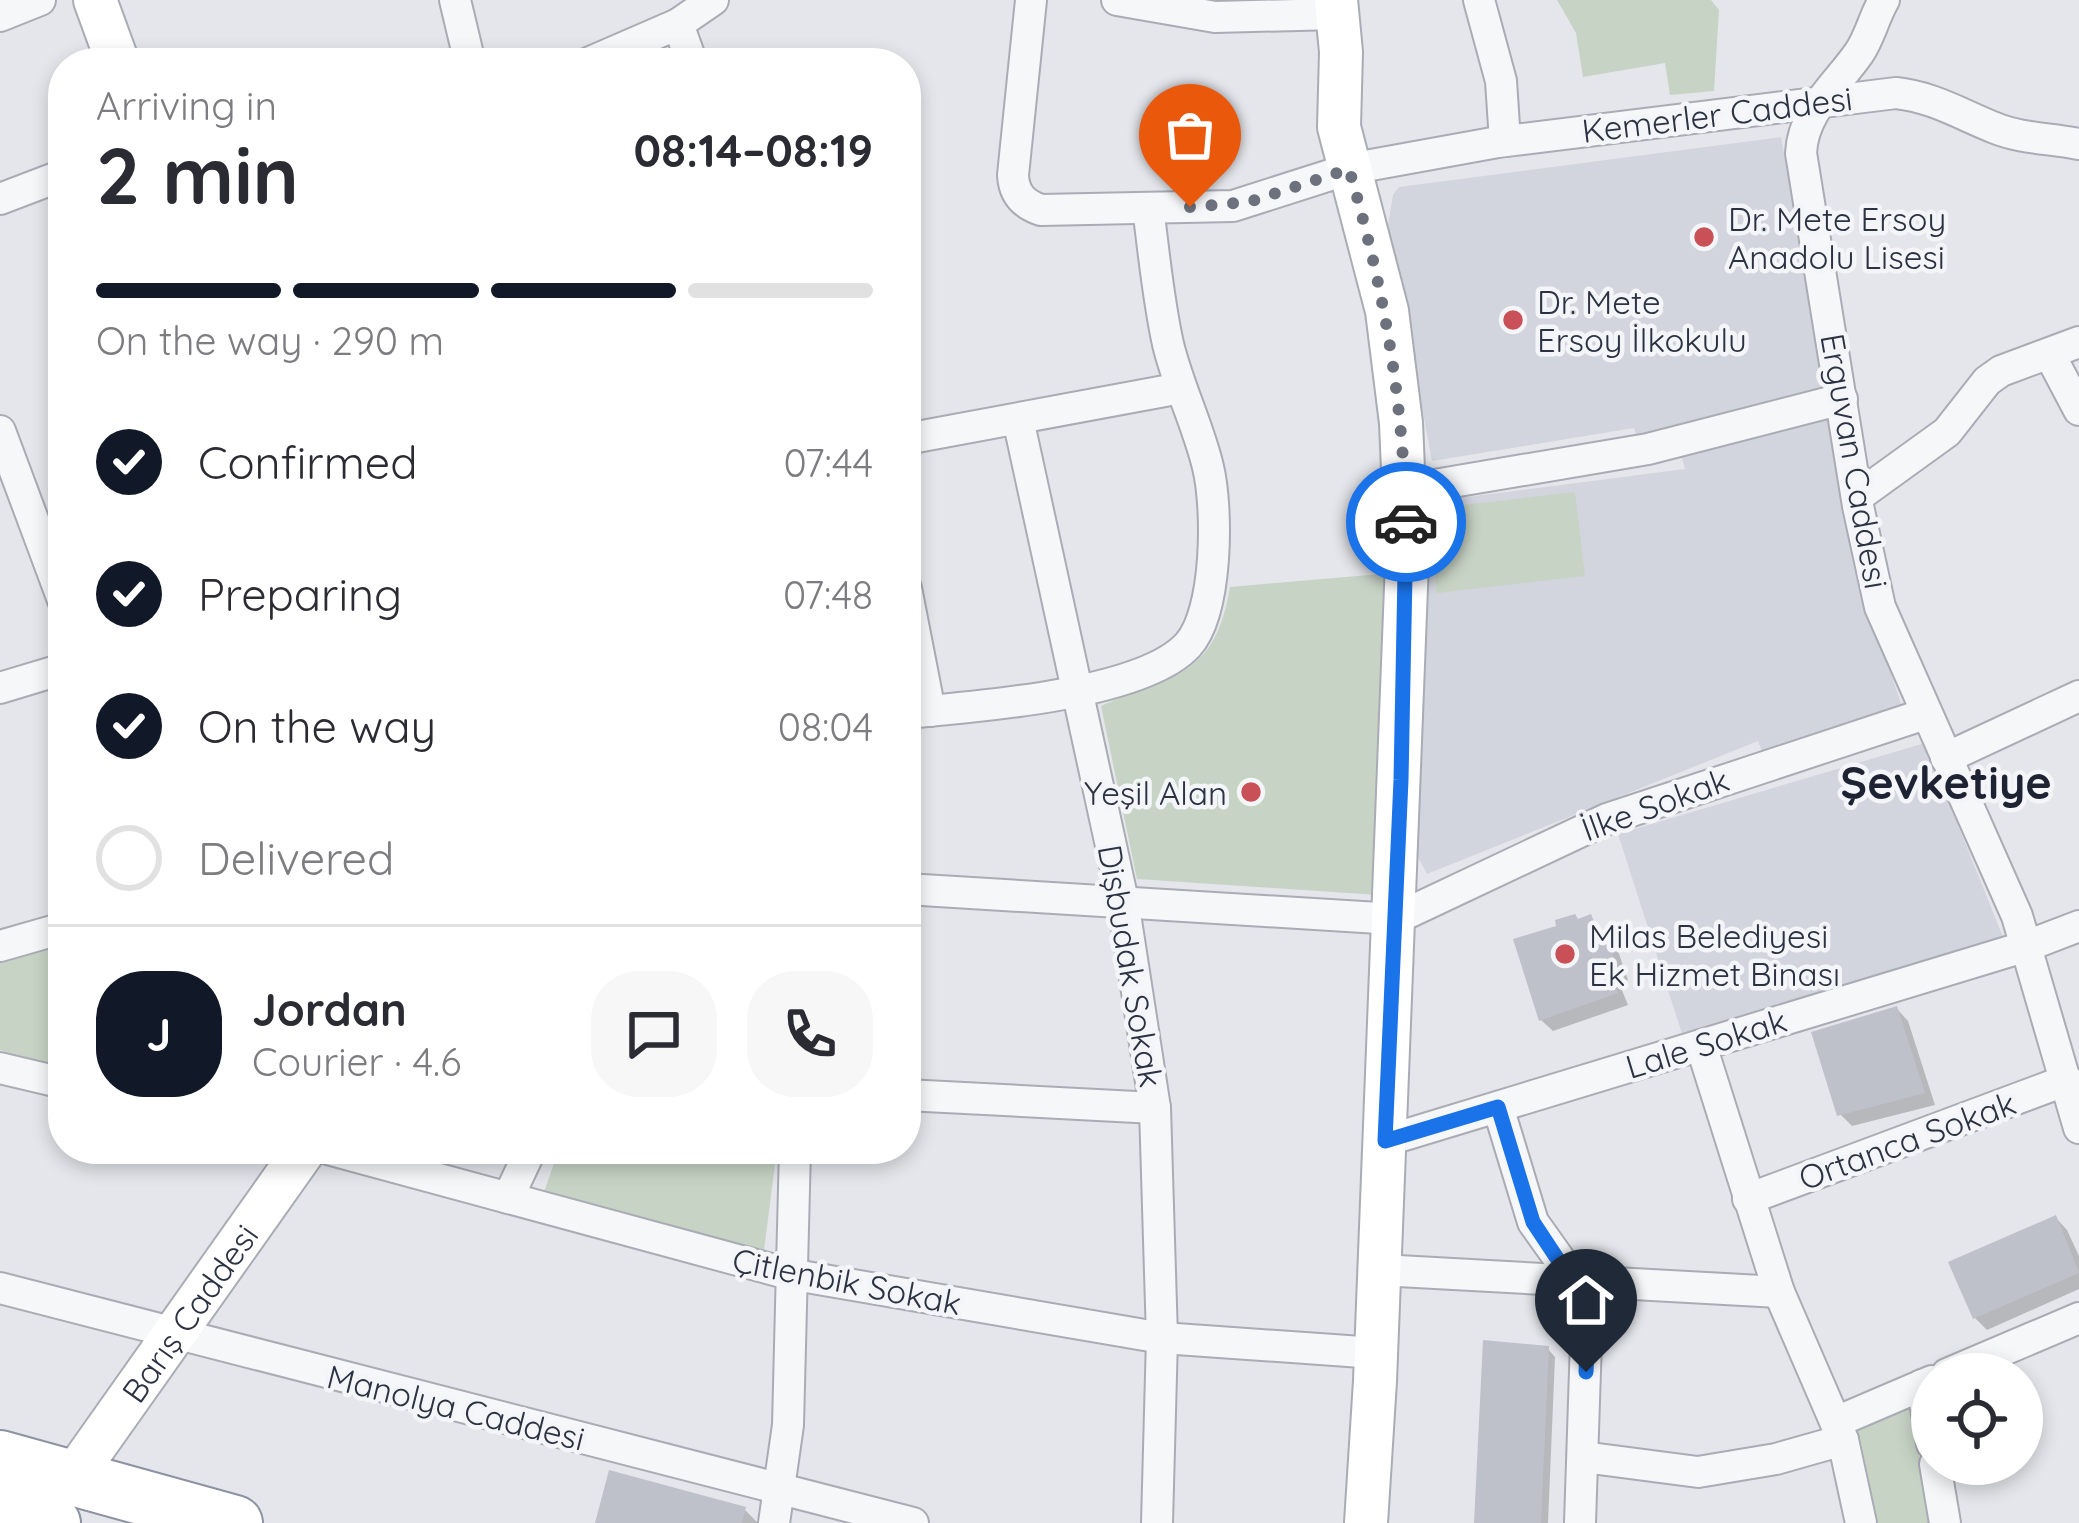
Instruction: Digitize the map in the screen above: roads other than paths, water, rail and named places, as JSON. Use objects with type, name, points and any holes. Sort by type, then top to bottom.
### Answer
[{"type":"highway","points":[[0,1458],[40,1510],[235,1523]]},
{"type":"street","points":[[0,16],[40,0]]},
{"type":"street","points":[[95,0],[113,48]]},
{"type":"street","points":[[455,0],[466,48]]},
{"type":"street","points":[[623,48],[678,24],[713,0]]},
{"type":"street","points":[[1117,0],[1215,17],[1336,7],[1339,128],[1387,311],[1406,490],[1407,562],[1366,1523]]},
{"type":"street","points":[[1479,0],[1501,81],[1505,142]]},
{"type":"street","name":"Erguvan Caddesi","points":[[1884,0],[1862,49],[1822,99],[1802,135],[1801,153],[1857,497],[1880,607],[2027,946],[2079,1128]]},
{"type":"street","name":"Kemerler Caddesi","points":[[1040,2],[1013,175],[1023,202],[1041,210],[1233,206],[1349,169],[1505,142],[1896,92],[1927,96],[1996,129],[2031,139],[2079,144]]},
{"type":"street","points":[[678,24],[687,48]]},
{"type":"street","points":[[0,200],[48,182]]},
{"type":"street","points":[[921,712],[1112,683],[1171,659],[1187,646],[1206,614],[1212,495],[1165,327],[1148,208]]},
{"type":"street","points":[[1857,497],[1947,432],[1987,381],[2001,371],[2079,342]]},
{"type":"street","points":[[2050,355],[2079,410]]},
{"type":"street","points":[[921,437],[1181,388]]},
{"type":"street","points":[[1406,490],[1648,449],[1842,399]]},
{"type":"street","name":"Dişbudak Sokak","points":[[1018,418],[1124,901],[1155,1108],[1162,1338],[1157,1523]]},
{"type":"street","points":[[0,431],[48,560]]},
{"type":"street","points":[[0,688],[48,674]]},
{"type":"street","points":[[1946,758],[2079,696]]},
{"type":"street","name":"İlke Sokak","points":[[1395,919],[1606,819],[1925,714]]},
{"type":"street","points":[[921,890],[1395,919]]},
{"type":"street","name":"Lale Sokak","points":[[1385,1141],[2027,946],[2079,926]]},
{"type":"street","points":[[0,946],[48,932]]},
{"type":"street","points":[[1701,1045],[1779,1292],[1840,1431],[1861,1523]]},
{"type":"street","points":[[0,1067],[48,1079]]},
{"type":"street","name":"Ortanca Sokak","points":[[1748,1199],[2067,1080]]},
{"type":"street","points":[[921,1096],[1155,1108]]},
{"type":"street","points":[[1498,1107],[1533,1222],[1575,1281],[1587,1310],[1580,1523]]},
{"type":"street","name":"Barış Caddesi","points":[[40,1510],[174,1335],[294,1164]]},
{"type":"street","name":"Çitlenbik Sokak","points":[[383,1164],[789,1274],[1162,1338],[1376,1353]]},
{"type":"street","points":[[508,1198],[524,1164]]},
{"type":"street","points":[[774,1523],[789,1404],[794,1164]]},
{"type":"street","points":[[1380,1270],[1779,1292]]},
{"type":"street","name":"Manolya Caddesi","points":[[0,1288],[914,1523]]},
{"type":"street","points":[[1997,1353],[2079,1318]]},
{"type":"street","points":[[1582,1457],[1698,1472],[1776,1459],[1911,1392]]},
{"type":"street","points":[[1939,1485],[1945,1523]]},
{"type":"place","name":"Dr. Mete Ersoy Anadolu Lisesi","points":[[1704,237]]},
{"type":"place","name":"Dr. Mete Ersoy İlkokulu","points":[[1513,320]]},
{"type":"place","name":"Yeşil Alan","points":[[1251,792]]},
{"type":"place","name":"Milas Belediyesi Ek Hizmet Binası","points":[[1565,954]]},
{"type":"district","name":"Şevketiye","points":[[1946,782]]}]
